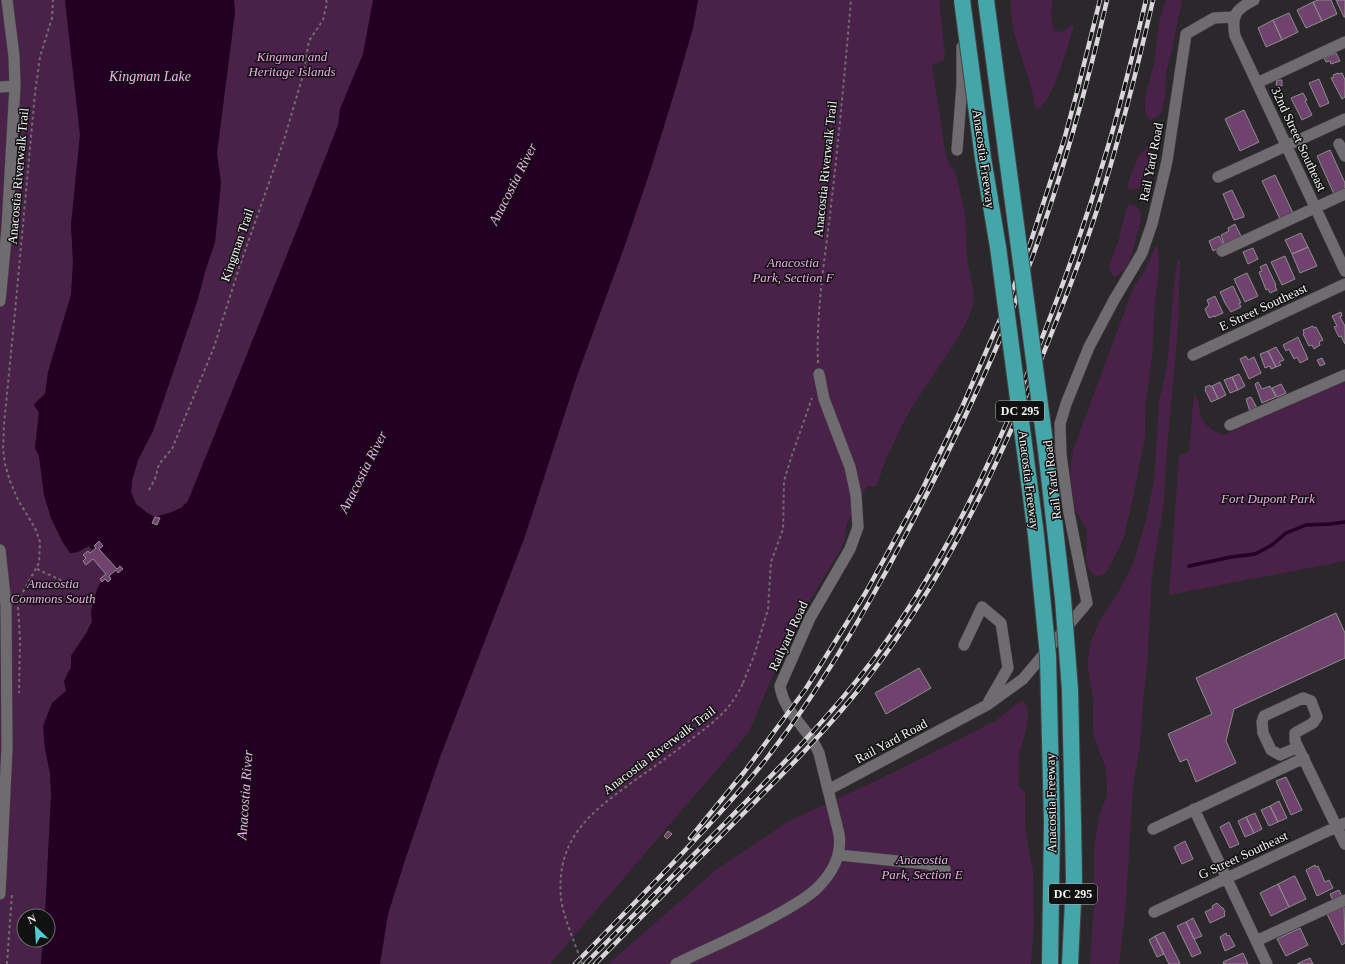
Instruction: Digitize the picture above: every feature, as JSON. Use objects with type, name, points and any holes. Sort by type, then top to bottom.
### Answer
[{"type":"highway","name":"Anacostia Freeway","points":[[986,0],[1045,442],[1063,599],[1070,690],[1073,823],[1074,880],[1070,964]]},
{"type":"highway","name":"Anacostia Freeway","points":[[962,1],[983,158],[998,248],[1036,536],[1048,656],[1052,824],[1050,964]]},
{"type":"street","points":[[0,301],[7,228],[15,86],[14,56],[7,0]]},
{"type":"street","points":[[1235,18],[1242,6],[1254,0]]},
{"type":"street","points":[[957,150],[962,86],[962,1]]},
{"type":"street","name":"Rail Yard Road","points":[[828,790],[987,705],[1024,679],[1087,603],[1069,513],[1061,455],[1060,424],[1066,404],[1089,347],[1142,252],[1152,224],[1167,161],[1186,34],[1214,18],[1235,18]]},
{"type":"street","name":"32nd Street Southeast","points":[[1235,18],[1233,24],[1235,36],[1345,271]]},
{"type":"street","points":[[1257,83],[1345,42]]},
{"type":"street","points":[[0,87],[15,86]]},
{"type":"street","points":[[1218,177],[1345,119]]},
{"type":"street","points":[[1339,144],[1345,156]]},
{"type":"street","points":[[1222,251],[1345,194]]},
{"type":"street","name":"E Street Southeast","points":[[1193,355],[1345,284]]},
{"type":"street","name":"Railyard Road","points":[[819,374],[824,399],[850,467],[856,495],[858,527],[850,549],[810,618],[780,686],[782,697],[786,705],[817,748],[840,834],[841,845],[839,855]]},
{"type":"street","points":[[1230,425],[1345,375]]},
{"type":"street","points":[[0,550],[6,605],[6,748],[0,894]]},
{"type":"street","points":[[964,645],[982,607],[1001,623],[1008,668],[987,705]]},
{"type":"street","points":[[1298,747],[1280,755],[1271,750],[1263,733],[1262,722],[1264,716],[1303,698],[1311,701],[1317,717],[1313,723],[1295,733],[1295,740],[1341,825],[1345,844]]},
{"type":"street","points":[[1153,829],[1304,758]]},
{"type":"street","points":[[1194,809],[1267,964]]},
{"type":"street","name":"G Street Southeast","points":[[1154,912],[1341,825]]},
{"type":"street","points":[[676,964],[769,919],[807,897],[821,885],[831,872],[839,855],[927,864],[945,869]]},
{"type":"street","points":[[1256,941],[1345,900]]},
{"type":"path","name":"Anacostia Riverwalk Trail","points":[[19,694],[20,639],[18,601],[40,562],[40,542],[35,528],[18,500],[10,481],[5,464],[3,449],[4,424],[34,99],[40,58],[52,18],[53,0]]},
{"type":"path","name":"Kingman Trail","points":[[149,490],[155,478],[159,464],[172,449],[214,347],[238,268],[284,140],[303,75],[309,41],[323,20],[327,3],[326,0]]},
{"type":"path","name":"Anacostia Riverwalk Trail","points":[[582,964],[564,910],[562,898],[562,872],[571,840],[597,808],[687,743],[721,716],[734,701],[754,656],[768,610],[771,562],[783,529],[783,488],[786,471],[817,386],[819,374],[817,341],[821,288],[836,158],[851,0]]},
{"type":"path","points":[[36,569],[71,585]]},
{"type":"path","points":[[8,964],[12,890]]},
{"type":"green space","name":"Anacostia Commons South","points":[[0,0],[65,0],[80,135],[71,225],[73,262],[71,295],[48,372],[45,394],[40,399],[35,448],[39,456],[44,495],[51,518],[62,541],[70,553],[78,552],[89,546],[109,570],[91,613],[92,621],[87,632],[71,656],[71,667],[65,677],[66,691],[58,697],[45,749],[50,773],[51,795],[45,908],[16,908],[16,948],[42,948],[41,964],[0,964]]},
{"type":"green space","name":"Kingman and Heritage Islands","points":[[234,0],[474,0],[247,356],[188,501],[181,508],[154,517],[136,504],[131,492],[132,481],[138,460],[153,431],[197,302],[215,242],[221,183],[217,153],[235,13]]},
{"type":"green space","name":"Anacostia Park, Section F","points":[[698,0],[939,0],[945,56],[943,61],[932,64],[946,157],[956,175],[965,213],[967,258],[974,296],[969,317],[956,341],[914,404],[902,425],[885,462],[876,487],[867,486],[846,525],[845,540],[841,549],[791,632],[749,732],[550,964],[380,964],[388,914],[406,857],[440,757],[524,539],[577,376],[625,245],[673,97],[693,28]]},
{"type":"green space","points":[[1011,0],[1053,0],[1051,20],[1055,31],[1062,31],[1071,25],[1074,26],[1055,83],[1045,103],[1039,109],[1036,109],[1031,87],[1014,33]]},
{"type":"green space","points":[[1166,0],[1182,0],[1166,73],[1165,97],[1162,111],[1157,117],[1150,120],[1145,112],[1145,98],[1154,64],[1159,22]]},
{"type":"green space","points":[[1146,147],[1149,147],[1152,158],[1148,170],[1139,189],[1129,190],[1128,183],[1138,157]]},
{"type":"green space","points":[[1130,204],[1137,207],[1141,214],[1141,220],[1130,260],[1125,269],[1115,277],[1112,275],[1109,266],[1119,239],[1125,213],[1128,205]]},
{"type":"green space","points":[[1157,246],[1159,271],[1155,302],[1152,356],[1145,410],[1145,437],[1124,537],[1107,571],[1103,575],[1097,576],[1092,574],[1088,568],[1086,561],[1087,531],[1075,509],[1070,474],[1073,450],[1134,286],[1145,270],[1155,247]]},
{"type":"green space","points":[[1178,259],[1180,260],[1178,328],[1166,460],[1164,503],[1152,574],[1147,668],[1140,745],[1133,786],[1125,915],[1119,964],[1090,964],[1094,904],[1094,846],[1099,817],[1107,795],[1107,779],[1105,766],[1093,733],[1093,699],[1088,659],[1091,641],[1098,624],[1120,589],[1133,564],[1146,520],[1154,480],[1159,402],[1167,367],[1174,285]]},
{"type":"green space","name":"Fort Dupont Park","points":[[1345,379],[1345,561],[1169,595],[1179,456],[1189,451],[1194,394],[1199,403],[1203,421],[1212,430],[1224,435]]},
{"type":"green space","name":"Anacostia Park, Section E","points":[[1023,701],[1027,706],[1028,720],[1019,758],[1019,787],[1025,791],[1025,827],[1033,871],[1034,922],[1031,964],[608,964],[717,869],[789,821],[882,778],[997,720],[1019,702]]},
{"type":"water","points":[[65,0],[234,0],[235,12],[217,153],[221,183],[215,242],[197,302],[153,431],[138,460],[132,481],[131,492],[136,504],[155,517],[181,508],[188,501],[338,125],[340,109],[363,54],[373,0],[698,0],[693,28],[673,97],[625,245],[577,376],[524,539],[440,757],[406,857],[388,914],[380,964],[41,964],[42,948],[56,948],[56,908],[45,908],[51,795],[50,773],[45,749],[43,726],[52,703],[66,691],[64,681],[71,667],[71,656],[87,632],[92,621],[91,613],[93,601],[98,587],[108,570],[89,546],[78,552],[70,553],[62,541],[51,518],[44,495],[39,456],[35,448],[39,413],[34,405],[45,394],[48,372],[71,295],[73,262],[71,225],[80,135]]},
{"type":"building","points":[[1318,0],[1331,0],[1337,14],[1322,21],[1313,2]]},
{"type":"building","points":[[1336,0],[1345,0],[1345,17],[1344,17]]},
{"type":"building","points":[[1313,2],[1322,21],[1306,28],[1297,10]]},
{"type":"building","points":[[1289,13],[1298,32],[1282,40],[1273,20]]},
{"type":"building","points":[[1273,20],[1282,40],[1266,47],[1258,28]]},
{"type":"building","points":[[1336,53],[1340,61],[1331,64],[1330,61],[1326,62],[1324,58]]},
{"type":"building","points":[[1342,73],[1345,80],[1345,97],[1342,99],[1331,78],[1334,77],[1333,75]]},
{"type":"building","points":[[1319,79],[1329,103],[1320,107],[1309,83]]},
{"type":"building","points":[[1277,80],[1282,80],[1282,86],[1276,85]]},
{"type":"building","points":[[1303,93],[1312,115],[1302,120],[1291,98]]},
{"type":"building","points":[[1244,110],[1259,142],[1240,151],[1225,119]]},
{"type":"building","points":[[1330,150],[1345,183],[1345,189],[1334,194],[1317,156]]},
{"type":"building","points":[[1275,175],[1293,213],[1280,219],[1262,181]]},
{"type":"building","points":[[1232,190],[1244,215],[1244,217],[1234,220],[1223,194]]},
{"type":"building","points":[[1235,224],[1242,238],[1225,246],[1221,235],[1229,231],[1228,228]]},
{"type":"building","points":[[1301,233],[1308,247],[1292,254],[1285,240]]},
{"type":"building","points":[[1219,236],[1224,246],[1213,251],[1209,241]]},
{"type":"building","points":[[1308,247],[1317,266],[1300,273],[1292,254]]},
{"type":"building","points":[[1253,248],[1258,259],[1248,264],[1243,252]]},
{"type":"building","points":[[1285,256],[1295,279],[1282,285],[1271,262]]},
{"type":"building","points":[[1266,264],[1277,290],[1270,293],[1268,289],[1266,290],[1259,272],[1262,271],[1260,267]]},
{"type":"building","points":[[1247,273],[1258,296],[1245,302],[1234,279]]},
{"type":"building","points":[[1233,286],[1241,303],[1239,303],[1241,307],[1231,312],[1220,292]]},
{"type":"building","points":[[1215,296],[1223,313],[1209,318],[1205,309],[1209,305],[1207,300]]},
{"type":"building","points":[[1341,312],[1342,316],[1340,317],[1345,326],[1345,344],[1341,336],[1339,337],[1334,327],[1337,326],[1332,316]]},
{"type":"building","points":[[1313,326],[1314,328],[1316,327],[1323,340],[1319,342],[1320,345],[1314,349],[1312,345],[1309,346],[1303,334],[1303,330]]},
{"type":"building","points":[[1298,337],[1308,359],[1300,363],[1297,357],[1294,359],[1289,349],[1286,351],[1283,345]]},
{"type":"building","points":[[1276,347],[1284,360],[1279,362],[1281,365],[1276,367],[1268,351]]},
{"type":"building","points":[[1268,351],[1276,367],[1271,369],[1270,366],[1265,368],[1260,354]]},
{"type":"building","points":[[1246,356],[1248,360],[1254,357],[1261,373],[1249,379],[1240,359]]},
{"type":"building","points":[[1322,358],[1325,364],[1320,366],[1317,360]]},
{"type":"building","points":[[1239,374],[1245,386],[1238,390],[1232,377]]},
{"type":"building","points":[[1232,377],[1238,390],[1230,393],[1224,380]]},
{"type":"building","points":[[1220,382],[1226,395],[1218,399],[1212,386]]},
{"type":"building","points":[[1258,382],[1262,389],[1270,386],[1276,397],[1262,403],[1255,384]]},
{"type":"building","points":[[1281,384],[1286,393],[1277,397],[1272,388]]},
{"type":"building","points":[[1210,385],[1211,387],[1212,386],[1218,399],[1211,402],[1205,390],[1205,387]]},
{"type":"building","points":[[1251,397],[1257,408],[1250,412],[1246,399]]},
{"type":"building","points":[[155,517],[160,518],[157,525],[152,523]]},
{"type":"building","points":[[99,541],[103,546],[99,549],[117,569],[120,566],[123,569],[118,573],[116,570],[109,576],[111,579],[108,582],[105,579],[102,582],[100,579],[106,574],[93,559],[86,565],[83,561],[86,558],[83,555],[88,551],[90,553],[96,548],[94,546]]},
{"type":"building","points":[[1336,613],[1345,633],[1345,658],[1234,709],[1226,741],[1236,763],[1196,782],[1187,759],[1180,762],[1168,734],[1212,714],[1196,678]]},
{"type":"building","points":[[919,668],[931,688],[886,714],[875,693]]},
{"type":"building","points":[[1286,777],[1302,810],[1291,815],[1276,781]]},
{"type":"building","points":[[1279,801],[1287,818],[1278,822],[1270,806]]},
{"type":"building","points":[[1270,806],[1278,822],[1269,826],[1261,810]]},
{"type":"building","points":[[1255,813],[1262,829],[1254,833],[1246,817]]},
{"type":"building","points":[[1246,817],[1254,833],[1245,837],[1238,821]]},
{"type":"building","points":[[1229,822],[1239,844],[1230,848],[1220,827]]},
{"type":"building","points":[[668,831],[672,834],[667,839],[664,836]]},
{"type":"building","points":[[1185,841],[1193,859],[1182,864],[1174,847]]},
{"type":"building","points":[[1315,865],[1316,867],[1318,866],[1325,882],[1329,880],[1333,888],[1317,896],[1306,870]]},
{"type":"building","points":[[1294,876],[1306,899],[1289,907],[1278,884]]},
{"type":"building","points":[[1278,884],[1289,907],[1271,916],[1260,893]]},
{"type":"building","points":[[1339,890],[1343,899],[1334,903],[1330,894]]},
{"type":"building","points":[[1217,903],[1223,908],[1225,916],[1210,923],[1205,912],[1213,908],[1212,906]]},
{"type":"building","points":[[1344,906],[1345,943],[1342,945],[1327,914]]},
{"type":"building","points":[[1193,918],[1202,936],[1194,939],[1186,922]]},
{"type":"building","points":[[1186,922],[1201,953],[1192,957],[1177,926]]},
{"type":"building","points":[[1300,928],[1308,945],[1286,956],[1277,939]]},
{"type":"building","points":[[1164,932],[1180,963],[1169,964],[1155,936]]},
{"type":"building","points":[[1226,933],[1227,936],[1229,935],[1235,946],[1225,951],[1220,937]]},
{"type":"building","points":[[1155,936],[1164,954],[1157,957],[1149,940]]},
{"type":"building","points":[[1243,953],[1248,964],[1224,964],[1223,962]]},
{"type":"building","points":[[1310,958],[1313,964],[1297,964],[1303,961]]},
{"type":"waterway","points":[[1189,566],[1231,557],[1255,554],[1272,545],[1286,533],[1306,525],[1345,522]]},
{"type":"railway","points":[[690,838],[745,771],[805,690],[866,592],[922,490],[963,405],[1011,294],[1030,244],[1064,140],[1100,0]]},
{"type":"railway","points":[[575,964],[695,840],[761,765],[789,729],[824,677],[888,568],[980,385],[992,359],[1035,251],[1075,127],[1107,0]]},
{"type":"railway","points":[[585,964],[802,744],[838,703],[872,661],[896,627],[940,557],[960,521],[996,446],[1029,370],[1061,289],[1081,234],[1107,150],[1123,94],[1146,0]]},
{"type":"railway","points":[[595,964],[785,772],[856,693],[908,622],[953,548],[992,471],[1028,391],[1047,346],[1081,256],[1097,210],[1120,132],[1153,0]]},
{"type":"water label","name":"Kingman Lake","points":[[150,76]]},
{"type":"water label","name":"Anacostia River","points":[[513,184]]},
{"type":"water label","name":"Anacostia River","points":[[363,472]]},
{"type":"water label","name":"Anacostia River","points":[[245,795]]}]
